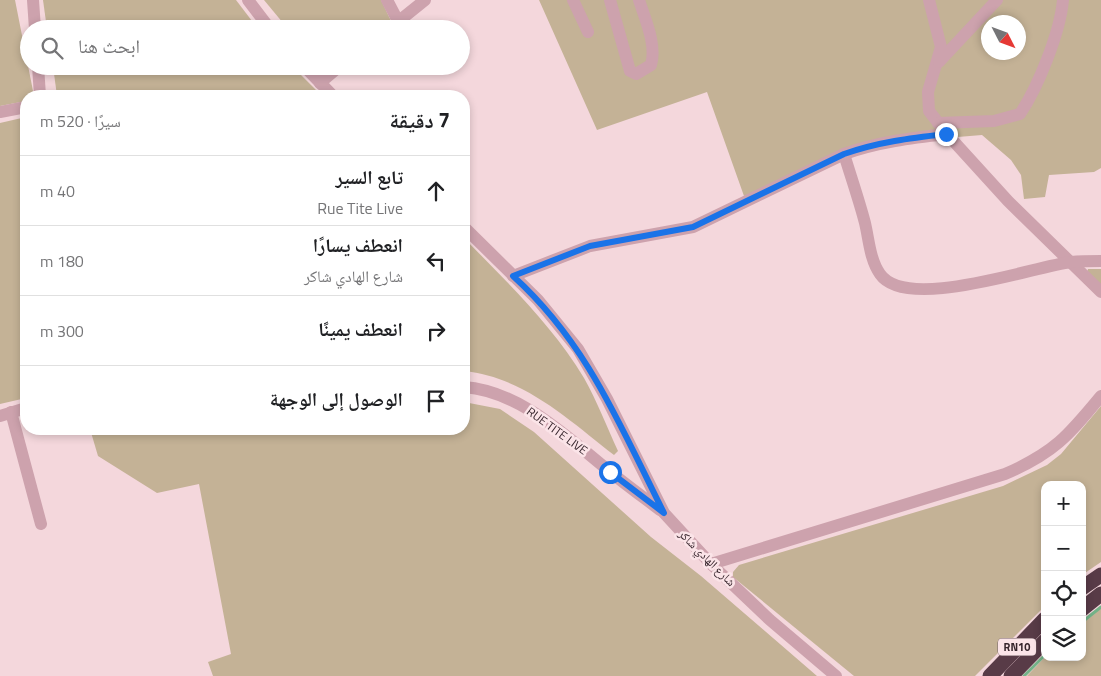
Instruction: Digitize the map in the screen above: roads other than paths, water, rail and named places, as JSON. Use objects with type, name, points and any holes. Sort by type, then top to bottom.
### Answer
[{"type":"highway","points":[[1086,585],[1101,575]]},
{"type":"highway","points":[[1086,606],[1101,594]]},
{"type":"highway","name":"RN10","points":[[990,676],[1041,623]]},
{"type":"highway","name":"RN10","points":[[1011,676],[1041,645]]},
{"type":"street","points":[[33,0],[34,20]]},
{"type":"street","points":[[248,0],[263,20]]},
{"type":"street","points":[[387,0],[393,20]]},
{"type":"street","points":[[400,20],[425,0]]},
{"type":"street","points":[[573,0],[588,32]]},
{"type":"street","points":[[610,0],[625,60],[630,71],[636,74],[651,65],[653,54],[639,0]]},
{"type":"street","points":[[929,0],[940,47],[927,100],[929,111],[946,134],[1008,202],[1101,292]]},
{"type":"street","points":[[936,64],[997,0]]},
{"type":"street","points":[[938,123],[994,121],[1020,114],[1037,83],[1059,19],[1063,0]]},
{"type":"street","points":[[39,75],[40,90]]},
{"type":"street","points":[[312,75],[327,90]]},
{"type":"street","points":[[320,83],[329,75]]},
{"type":"street","points":[[0,112],[20,107]]},
{"type":"street","points":[[513,276],[590,246],[693,227],[844,154],[888,141],[946,134]]},
{"type":"street","points":[[844,154],[875,265],[881,276],[889,282],[913,289],[957,287],[1070,262],[1101,261]]},
{"type":"street","name":"شارع الهادي شاكر","points":[[470,233],[554,318],[578,349],[607,399],[664,513],[711,564],[770,620],[836,676]]},
{"type":"street","name":"RUE TITE LIVE","points":[[470,388],[497,395],[528,409],[574,442],[664,513]]},
{"type":"street","points":[[711,564],[1013,471],[1045,455],[1059,444],[1101,396]]},
{"type":"street","points":[[20,410],[4,414],[41,524]]},
{"type":"waterway","points":[[1086,619],[1101,607]]},
{"type":"waterway","points":[[1024,676],[1041,659]]}]
